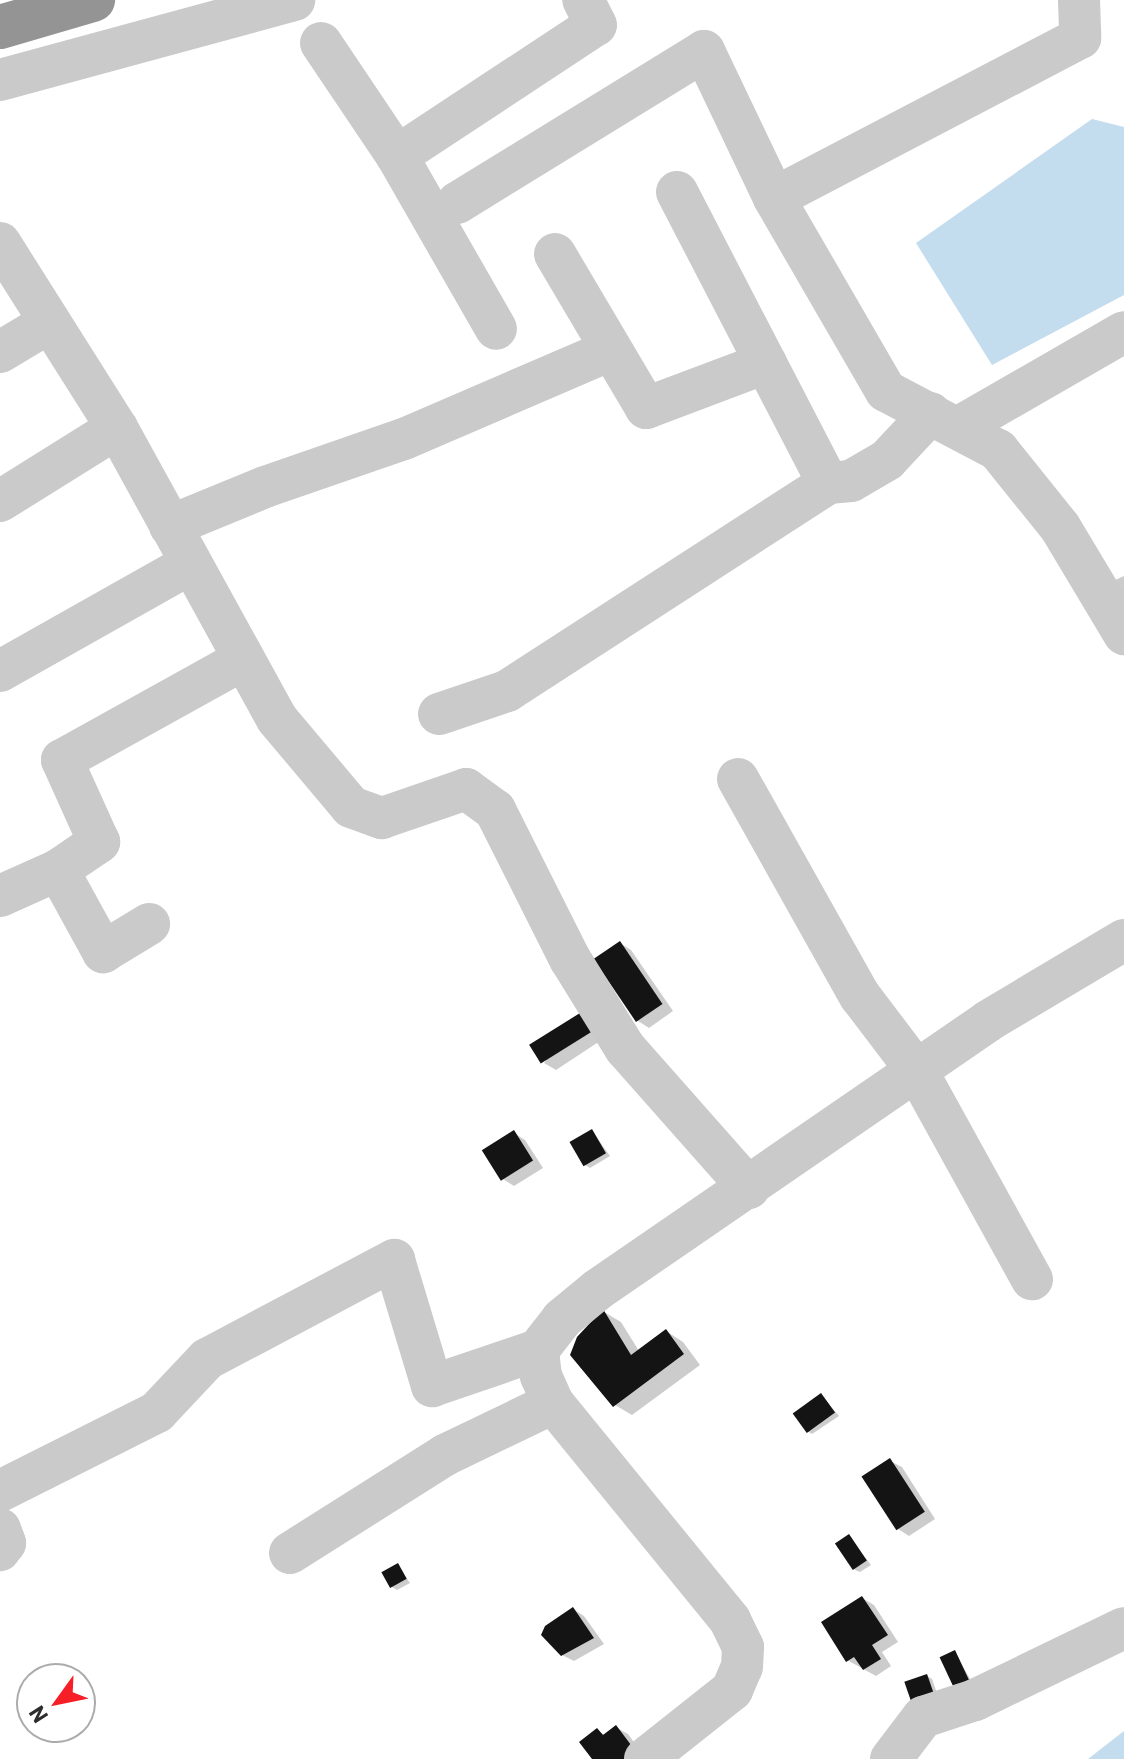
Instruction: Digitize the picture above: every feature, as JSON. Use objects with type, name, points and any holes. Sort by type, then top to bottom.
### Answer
[{"type":"highway","points":[[0,27],[93,0]]},
{"type":"street","points":[[0,80],[294,0]]},
{"type":"street","points":[[397,156],[596,25],[583,0]]},
{"type":"street","points":[[774,198],[1080,38],[1079,0]]},
{"type":"street","points":[[321,43],[397,156],[496,329]]},
{"type":"street","points":[[457,203],[704,51],[774,198],[886,391],[998,450],[1060,527],[1108,571],[1124,634]]},
{"type":"street","points":[[677,192],[828,483]]},
{"type":"street","points":[[0,243],[117,428],[277,719],[351,807],[382,818],[466,789],[495,810],[570,959],[625,1048],[749,1188]]},
{"type":"street","points":[[555,254],[646,408],[766,363]]},
{"type":"street","points":[[0,352],[50,322]]},
{"type":"street","points":[[439,714],[507,691],[828,483],[851,481],[945,420],[1124,332]]},
{"type":"street","points":[[170,526],[265,487],[404,439],[611,350]]},
{"type":"street","points":[[0,501],[117,428]]},
{"type":"street","points":[[0,671],[190,564]]},
{"type":"street","points":[[0,896],[58,870],[99,842],[62,760],[244,659]]},
{"type":"street","points":[[738,779],[860,996],[917,1071],[1032,1279]]},
{"type":"street","points":[[58,870],[103,952],[149,924]]},
{"type":"street","points":[[0,1491],[157,1412],[207,1359],[394,1260],[432,1386],[538,1350],[562,1319],[597,1290],[988,1021],[1124,940]]},
{"type":"street","points":[[538,1350],[541,1376],[553,1403],[730,1620],[743,1647],[742,1667],[732,1690],[645,1759]]},
{"type":"street","points":[[290,1553],[445,1455],[553,1403]]},
{"type":"street","points":[[0,1529],[5,1543],[0,1550]]},
{"type":"street","points":[[891,1759],[923,1717],[975,1700],[1124,1628]]},
{"type":"water","points":[[1092,119],[1124,127],[1124,295],[992,365],[916,243]]},
{"type":"water","points":[[1124,1731],[1124,1759],[1088,1759]]},
{"type":"building","points":[[620,941],[662,1004],[636,1022],[593,959]]},
{"type":"building","points":[[580,1013],[592,1032],[541,1063],[529,1045]]},
{"type":"building","points":[[592,1129],[606,1153],[583,1166],[569,1142]]},
{"type":"building","points":[[514,1130],[533,1161],[501,1181],[482,1150]]},
{"type":"building","points":[[603,1309],[631,1355],[666,1329],[684,1354],[613,1407],[570,1355],[577,1337]]},
{"type":"building","points":[[821,1393],[835,1412],[807,1433],[793,1414]]},
{"type":"building","points":[[890,1458],[925,1512],[896,1530],[861,1477]]},
{"type":"building","points":[[849,1534],[867,1561],[853,1570],[835,1544]]},
{"type":"building","points":[[398,1563],[407,1579],[390,1588],[381,1572]]},
{"type":"building","points":[[862,1596],[888,1635],[872,1645],[881,1659],[863,1670],[854,1657],[846,1662],[821,1622]]},
{"type":"building","points":[[573,1607],[594,1638],[561,1656],[541,1635],[545,1626]]},
{"type":"building","points":[[955,1650],[972,1686],[956,1693],[940,1657]]},
{"type":"building","points":[[927,1674],[937,1703],[914,1711],[904,1682]]},
{"type":"building","points":[[616,1725],[637,1753],[630,1759],[592,1759],[579,1742],[597,1728],[603,1735]]}]
